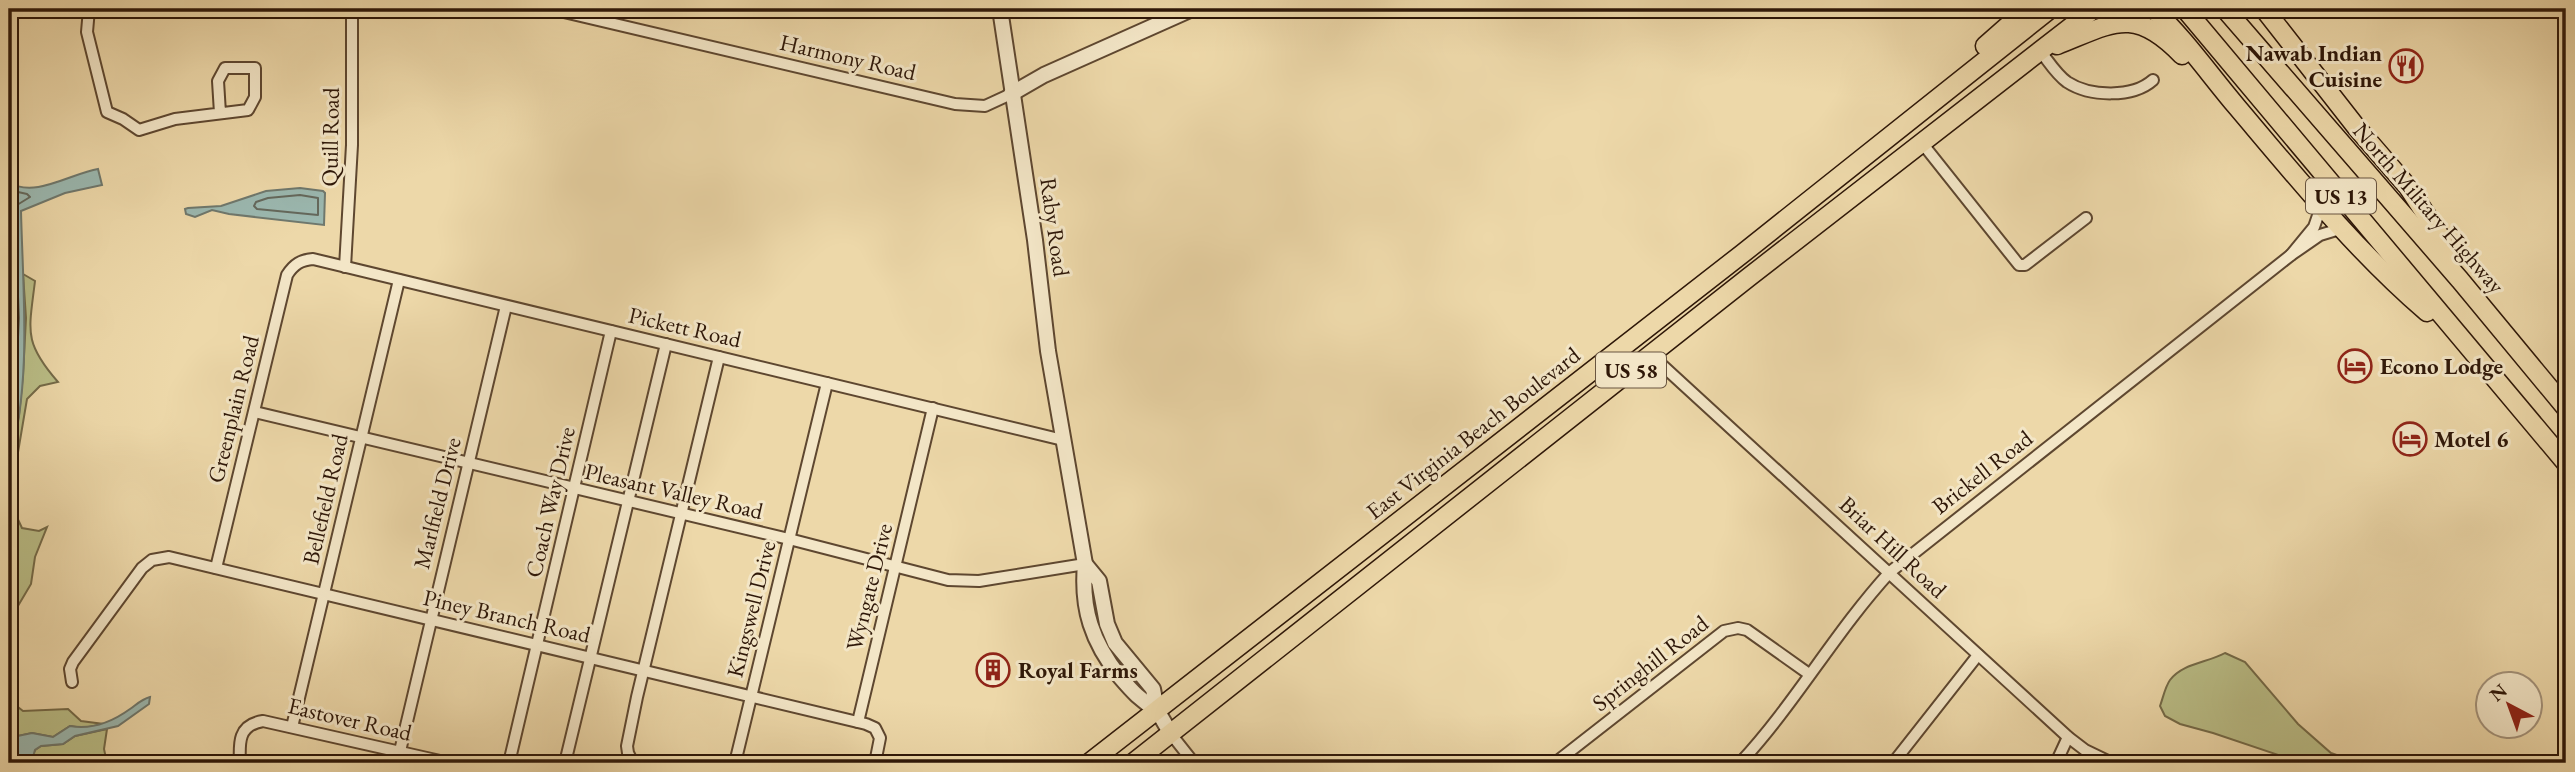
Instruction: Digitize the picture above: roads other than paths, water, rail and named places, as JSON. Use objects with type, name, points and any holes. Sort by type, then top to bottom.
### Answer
[{"type":"main road","points":[[1941,94],[1984,47],[2027,9]]},
{"type":"main road","name":"East Virginia Beach Boulevard","points":[[1089,763],[1742,254],[2050,9]]},
{"type":"main road","name":"East Virginia Beach Boulevard","points":[[1133,763],[2094,9]]},
{"type":"main road","points":[[2153,9],[2188,44],[2272,147],[2343,228],[2403,292],[2467,346]]},
{"type":"main road","name":"US 13","points":[[2185,9],[2566,463]]},
{"type":"main road","name":"North Military Highway","points":[[2225,9],[2460,280],[2566,408]]},
{"type":"main road","points":[[2264,9],[2357,128],[2408,187],[2440,236],[2460,280]]},
{"type":"main road","points":[[2041,52],[2105,25],[2130,23],[2143,26],[2167,39],[2272,147]]},
{"type":"street","points":[[89,9],[87,32],[107,112],[139,130],[175,119],[248,110],[255,97],[255,68],[225,68],[218,81],[220,113]]},
{"type":"street","name":"Harmony Road","points":[[551,9],[955,104],[985,106],[1011,94]]},
{"type":"street","name":"Raby Road","points":[[1000,9],[1063,440],[1085,564],[1098,580],[1107,624],[1115,643],[1153,690],[1157,710],[1171,733]]},
{"type":"street","points":[[1011,94],[1044,75],[1192,9]]},
{"type":"street","name":"Quill Road","points":[[345,267],[352,145],[350,11]]},
{"type":"street","points":[[2041,52],[2064,80],[2085,89],[2126,93],[2153,80]]},
{"type":"street","points":[[1922,143],[2019,265],[2025,265],[2086,218]]},
{"type":"street","name":"Brickell Road","points":[[2291,255],[2314,226],[2322,204]]},
{"type":"street","name":"Brickell Road","points":[[1740,763],[1760,741],[1866,597],[1890,572],[2291,255],[2320,235],[2343,228]]},
{"type":"street","name":"Pickett Road","points":[[298,262],[313,259],[1063,440]]},
{"type":"street","name":"Greenplain Road","points":[[216,568],[288,275],[298,262]]},
{"type":"street","name":"Bellefield Road","points":[[292,727],[399,280]]},
{"type":"street","name":"Marlfield Drive","points":[[400,751],[506,306]]},
{"type":"street","name":"Coach Way Drive","points":[[509,763],[611,331]]},
{"type":"street","points":[[565,763],[666,344]]},
{"type":"street","name":"Briar Hill Road","points":[[1651,355],[2068,737],[2085,750],[2112,763]]},
{"type":"street","points":[[634,763],[627,746],[719,357]]},
{"type":"street","name":"Kingswell Drive","points":[[735,763],[827,383]]},
{"type":"street","name":"Wyngate Drive","points":[[858,722],[933,408]]},
{"type":"street","name":"Pleasant Valley Road","points":[[255,412],[960,581],[979,581],[1085,564]]},
{"type":"street","name":"Piney Branch Road","points":[[72,682],[70,669],[73,662],[148,562],[169,556],[858,722]]},
{"type":"street","name":"Springhill Road","points":[[1555,763],[1724,631],[1732,628],[1752,633],[1809,674]]},
{"type":"street","points":[[1893,763],[1978,655]]},
{"type":"street","name":"Eastover Road","points":[[240,763],[239,743],[244,730],[255,722],[263,721],[449,763]]},
{"type":"street","points":[[858,722],[875,728],[878,732],[880,742],[875,763]]},
{"type":"street","points":[[1171,733],[1194,763]]},
{"type":"street","points":[[2056,763],[2068,737]]},
{"type":"water","points":[[98,169],[102,185],[65,193],[21,211],[23,370],[21,402],[9,464],[9,182],[30,188]]},
{"type":"water","points":[[300,188],[325,193],[324,225],[212,210],[195,217],[186,214],[185,209],[188,208],[221,206],[266,191]]},
{"type":"water","points":[[150,697],[149,704],[118,726],[75,736],[63,744],[41,746],[35,750],[34,763],[9,763],[9,729],[18,736],[32,733],[53,737],[70,726],[94,726],[109,721]]},
{"type":"place","name":"Nawab Indian Cuisine","points":[[2406,66]]},
{"type":"place","name":"Econo Lodge","points":[[2355,366]]},
{"type":"place","name":"Motel 6","points":[[2410,439]]},
{"type":"place","name":"Royal Farms","points":[[993,670]]}]
